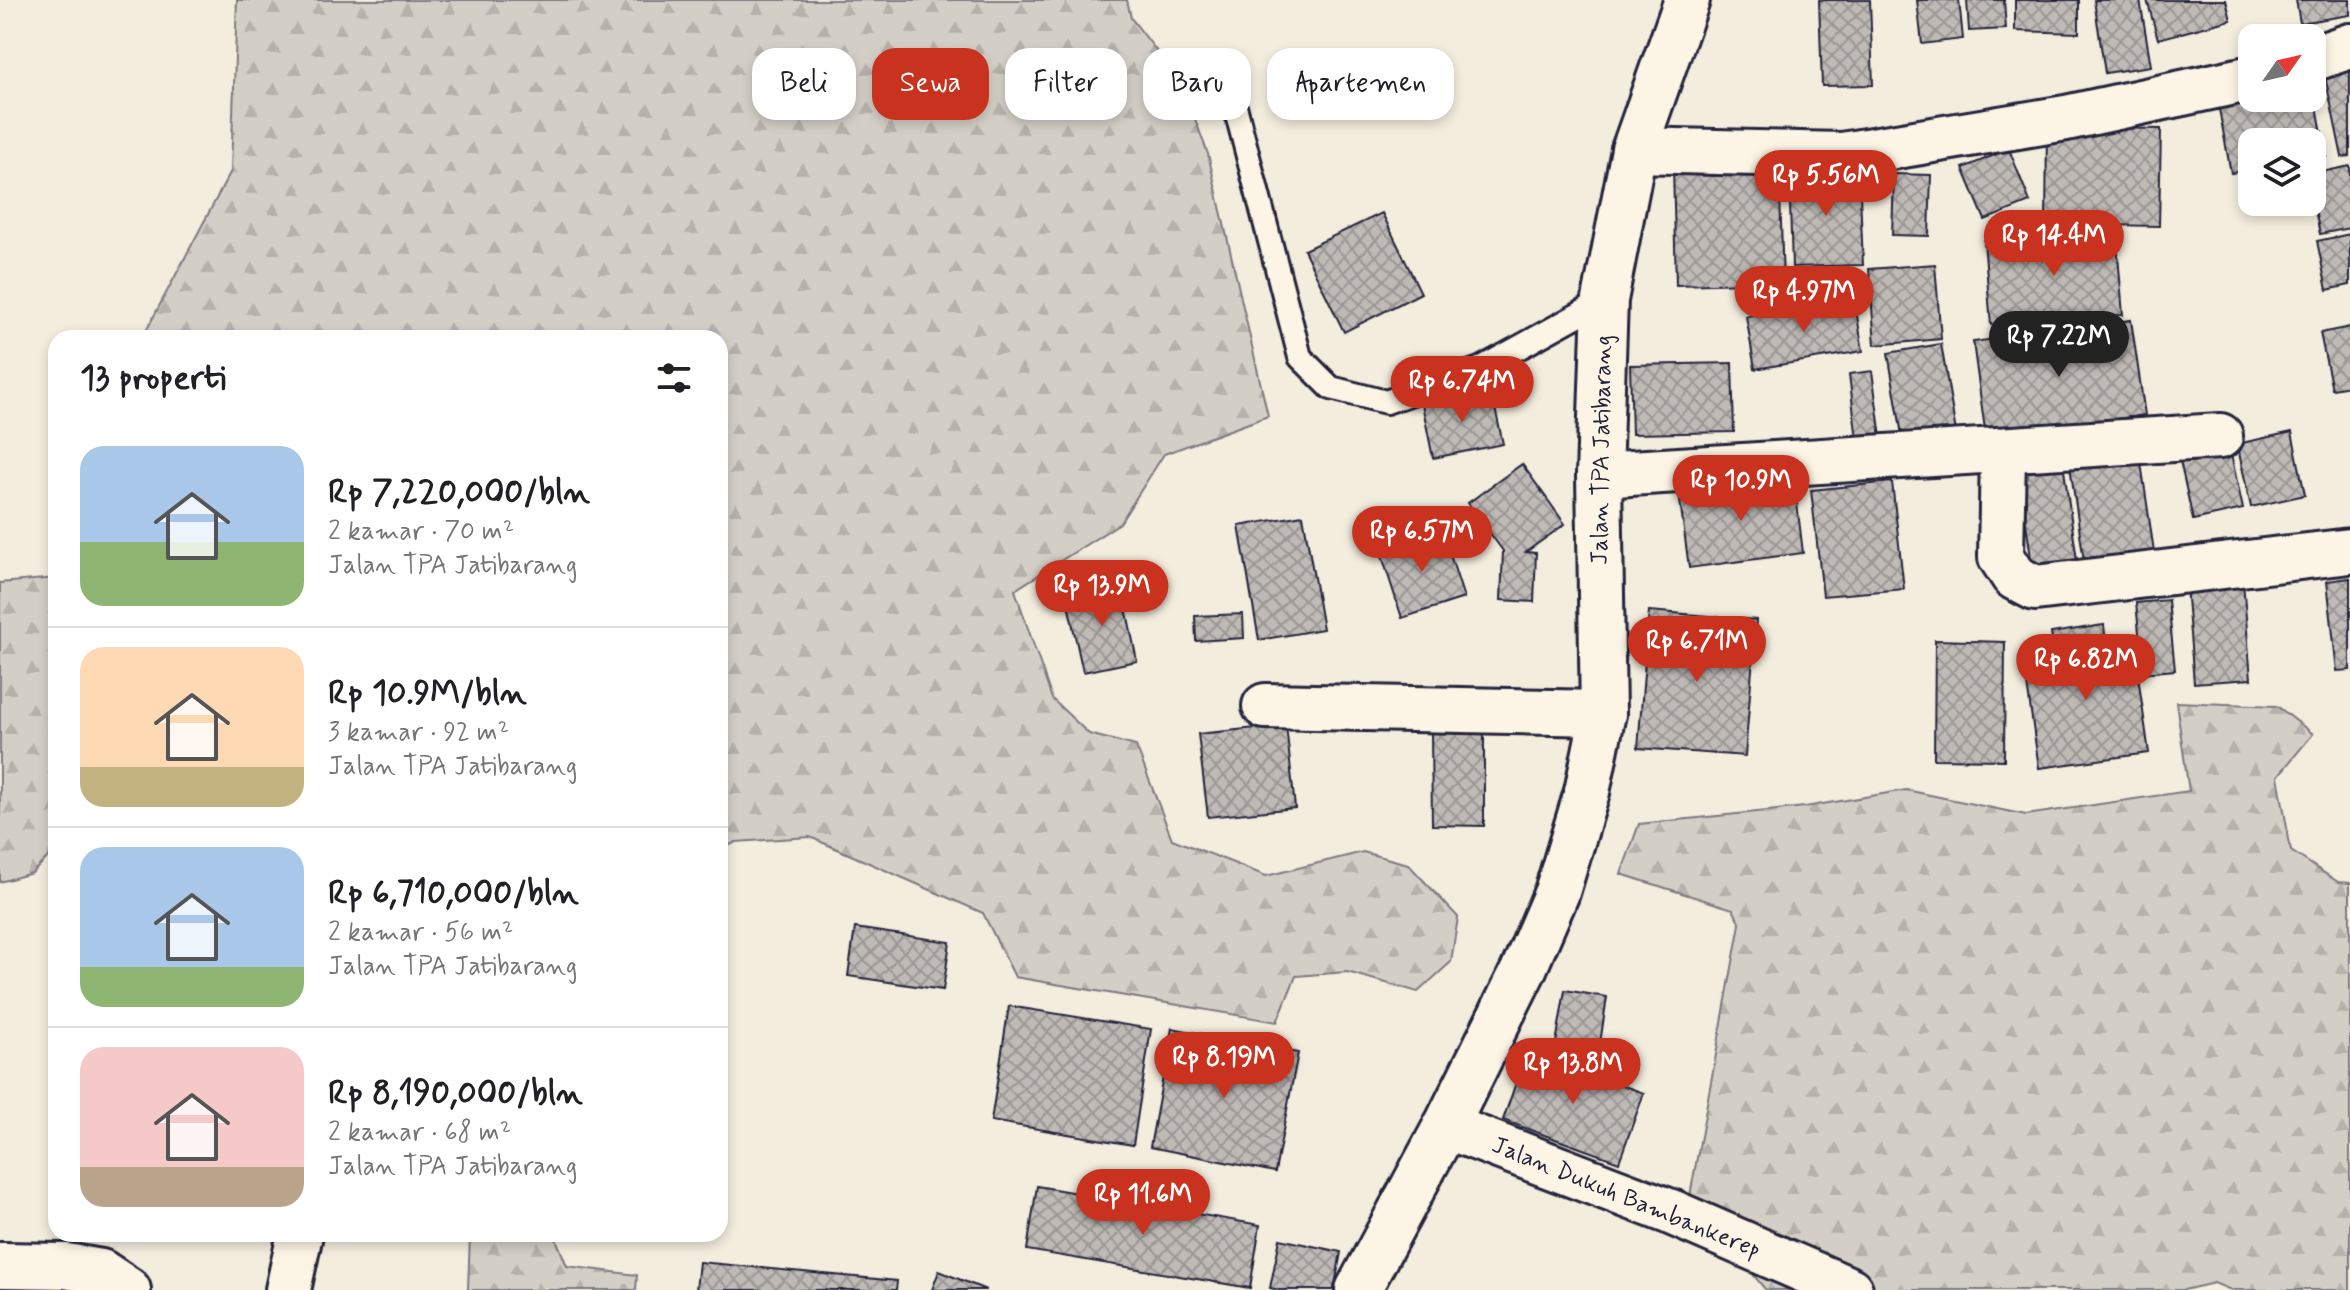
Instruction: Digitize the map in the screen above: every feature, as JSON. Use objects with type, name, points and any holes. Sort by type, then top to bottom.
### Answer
[{"type":"street","name":"Jalan TPA Jatibarang","points":[[1358,1290],[1446,1126],[1523,971],[1557,892],[1587,792],[1603,713],[1599,475],[1605,300],[1634,150],[1687,0]]},
{"type":"street","points":[[2326,54],[2350,46]]},
{"type":"street","points":[[1634,150],[1842,155],[2066,118],[2238,81]]},
{"type":"street","points":[[1599,475],[2220,436]]},
{"type":"street","points":[[2003,451],[2001,557],[2014,577],[2035,588],[2350,551]]},
{"type":"street","points":[[1265,706],[1603,713]]},
{"type":"street","name":"Jalan Dukuh Bambankerep","points":[[1446,1126],[1671,1212],[1850,1290]]},
{"type":"street","points":[[288,1290],[298,1242]]},
{"type":"street","points":[[0,1265],[66,1266],[101,1272],[128,1290]]},
{"type":"lane","points":[[1239,120],[1300,357],[1331,388],[1386,402],[1480,369],[1605,300]]},
{"type":"green space","points":[[237,0],[1127,0],[1131,18],[1154,48],[1143,48],[1143,120],[1195,120],[1208,154],[1268,416],[1164,454],[1120,523],[1015,590],[1052,699],[1089,734],[1136,746],[1172,839],[1266,876],[1363,852],[1408,864],[1458,917],[1451,962],[1418,992],[1347,972],[1296,976],[1277,1022],[1015,977],[983,913],[810,837],[736,842],[728,846],[728,330],[147,330],[231,171]]},
{"type":"green space","points":[[48,579],[48,857],[32,873],[0,882],[0,583]]},
{"type":"green space","points":[[2176,702],[2277,706],[2313,734],[2278,776],[2291,851],[2338,882],[2350,883],[2350,1290],[2231,1290],[2214,1283],[2184,1290],[1766,1290],[1690,1196],[1740,924],[1733,909],[1621,874],[1639,824],[1805,807],[1906,790],[2026,815],[2189,791]]},
{"type":"green space","points":[[470,1242],[557,1242],[567,1266],[637,1275],[636,1290],[468,1290]]},
{"type":"building","points":[[1819,0],[1870,0],[1873,85],[1822,86]]},
{"type":"building","points":[[1917,0],[1959,0],[1963,39],[1922,44]]},
{"type":"building","points":[[1967,0],[2004,0],[2006,29],[1969,31]]},
{"type":"building","points":[[2015,0],[2079,0],[2079,33],[2015,31]]},
{"type":"building","points":[[2094,0],[2140,0],[2151,66],[2105,73]]},
{"type":"building","points":[[2147,0],[2226,0],[2231,20],[2158,39]]},
{"type":"building","points":[[2296,0],[2350,0],[2350,15],[2300,23]]},
{"type":"building","points":[[2350,51],[2350,156],[2342,157],[2326,81],[2326,56]]},
{"type":"building","points":[[2216,93],[2238,96],[2238,112],[2318,112],[2321,128],[2238,128],[2238,172],[2231,173]]},
{"type":"building","points":[[2047,127],[2161,129],[2159,226],[2046,224]]},
{"type":"building","points":[[2009,149],[2030,202],[1985,220],[1963,168]]},
{"type":"building","points":[[1779,163],[1783,282],[1676,285],[1673,166]]},
{"type":"building","points":[[2350,166],[2350,228],[2320,234],[2316,216],[2326,216],[2326,171]]},
{"type":"building","points":[[1859,169],[1863,265],[1792,267],[1789,171]]},
{"type":"building","points":[[1894,174],[1931,175],[1929,236],[1892,235]]},
{"type":"building","points":[[1382,213],[1421,293],[1344,332],[1304,250]]},
{"type":"building","points":[[2116,231],[2123,315],[1991,325],[1984,241]]},
{"type":"building","points":[[2350,234],[2350,285],[2327,290],[2317,241]]},
{"type":"building","points":[[1935,264],[1941,339],[1875,345],[1869,269]]},
{"type":"building","points":[[1854,298],[1863,351],[1755,369],[1746,316]]},
{"type":"building","points":[[2131,320],[2145,415],[1986,437],[1973,342]]},
{"type":"building","points":[[2350,327],[2350,386],[2332,389],[2320,333]]},
{"type":"building","points":[[1941,344],[1956,432],[1903,441],[1888,353]]},
{"type":"building","points":[[1732,363],[1734,432],[1632,434],[1630,365]]},
{"type":"building","points":[[1872,371],[1882,445],[1858,448],[1849,374]]},
{"type":"building","points":[[1491,390],[1503,444],[1433,458],[1422,404]]},
{"type":"building","points":[[2292,432],[2305,495],[2251,507],[2237,444]]},
{"type":"building","points":[[2229,445],[2243,509],[2193,520],[2179,456]]},
{"type":"building","points":[[2139,449],[2154,552],[2084,561],[2069,459]]},
{"type":"building","points":[[2062,456],[2078,567],[2033,573],[2018,464]]},
{"type":"building","points":[[1522,464],[1565,524],[1526,552],[1536,553],[1534,602],[1501,600],[1503,551],[1468,503]]},
{"type":"building","points":[[1794,478],[1803,553],[1689,568],[1679,493]]},
{"type":"building","points":[[1892,482],[1904,589],[1823,596],[1811,490]]},
{"type":"building","points":[[1303,515],[1323,629],[1259,640],[1239,526]]},
{"type":"building","points":[[1442,530],[1464,598],[1402,618],[1380,550]]},
{"type":"building","points":[[2350,578],[2350,670],[2337,671],[2327,581]]},
{"type":"building","points":[[2243,581],[2251,679],[2194,683],[2186,586]]},
{"type":"building","points":[[1121,583],[1137,661],[1083,672],[1066,595]]},
{"type":"building","points":[[2168,600],[2175,670],[2143,673],[2136,603]]},
{"type":"building","points":[[1649,611],[1756,620],[1745,756],[1638,748]]},
{"type":"building","points":[[1243,614],[1244,638],[1196,641],[1195,616]]},
{"type":"building","points":[[2104,625],[2108,659],[2135,655],[2149,753],[2039,768],[2025,670],[2056,666],[2051,633]]},
{"type":"building","points":[[1935,640],[2005,642],[2004,760],[1934,759]]},
{"type":"building","points":[[1286,725],[1295,808],[1208,817],[1198,734]]},
{"type":"building","points":[[1431,730],[1484,730],[1484,826],[1432,825]]},
{"type":"building","points":[[855,928],[950,942],[943,990],[848,976]]},
{"type":"building","points":[[1565,990],[1607,997],[1599,1050],[1556,1043]]},
{"type":"building","points":[[1009,1006],[1151,1029],[1133,1145],[991,1121]]},
{"type":"building","points":[[1172,1028],[1298,1053],[1275,1172],[1150,1147]]},
{"type":"building","points":[[1527,1051],[1644,1093],[1619,1162],[1503,1120]]},
{"type":"building","points":[[1037,1186],[1260,1225],[1250,1288],[1027,1250]]},
{"type":"building","points":[[1280,1239],[1341,1252],[1334,1290],[1270,1288]]},
{"type":"building","points":[[699,1262],[897,1281],[896,1290],[696,1290]]},
{"type":"building","points":[[939,1271],[986,1290],[932,1290]]}]
